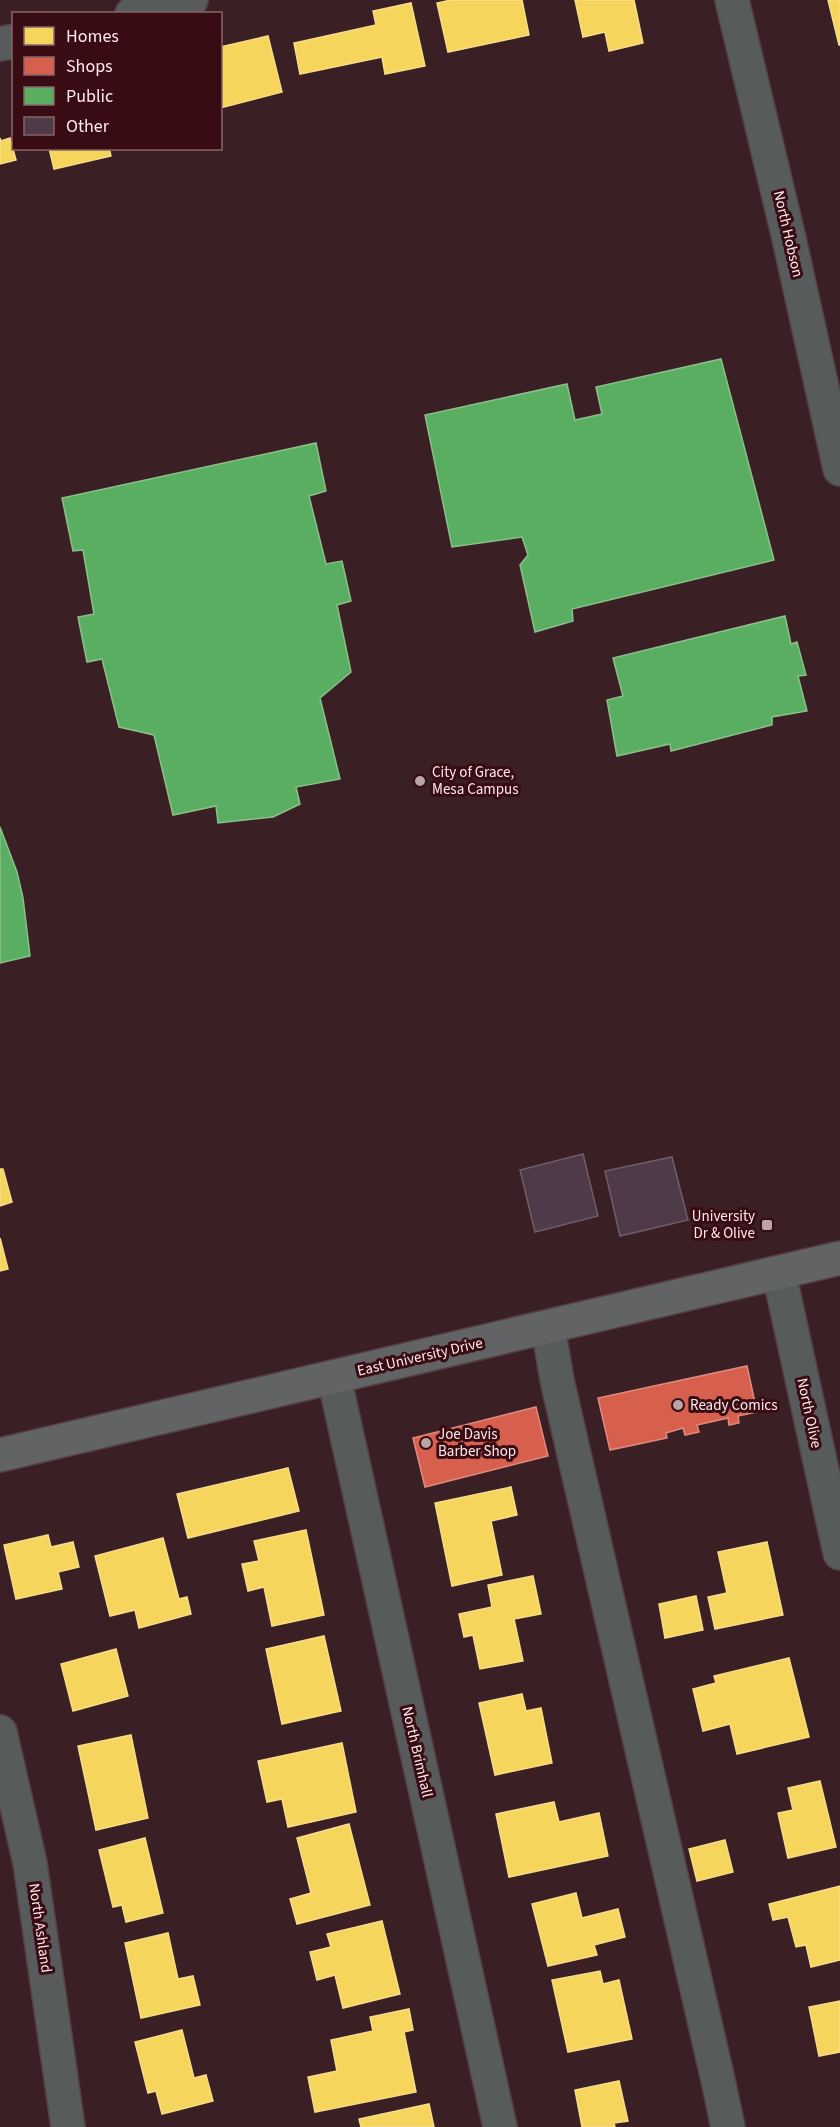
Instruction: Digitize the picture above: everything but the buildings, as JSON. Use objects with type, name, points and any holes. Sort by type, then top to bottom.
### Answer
[{"type":"main road","name":"East University Drive","points":[[0,1455],[840,1258]]},
{"type":"street","points":[[140,12],[190,0]]},
{"type":"street","name":"North Hobson","points":[[732,0],[790,243],[840,470]]},
{"type":"street","name":"North Olive","points":[[778,1273],[840,1553]]},
{"type":"street","points":[[548,1326],[557,1380],[728,2127]]},
{"type":"street","name":"North Brimhall","points":[[334,1377],[500,2127]]},
{"type":"street","name":"North Ashland","points":[[0,1731],[30,1863],[68,2127]]},
{"type":"place","name":"City of Grace, Mesa Campus","points":[[420,781]]},
{"type":"place","name":"University Dr & Olive","points":[[767,1225]]},
{"type":"place","name":"Ready Comics","points":[[678,1405]]},
{"type":"place","name":"Joe Davis Barber Shop","points":[[426,1443]]}]
